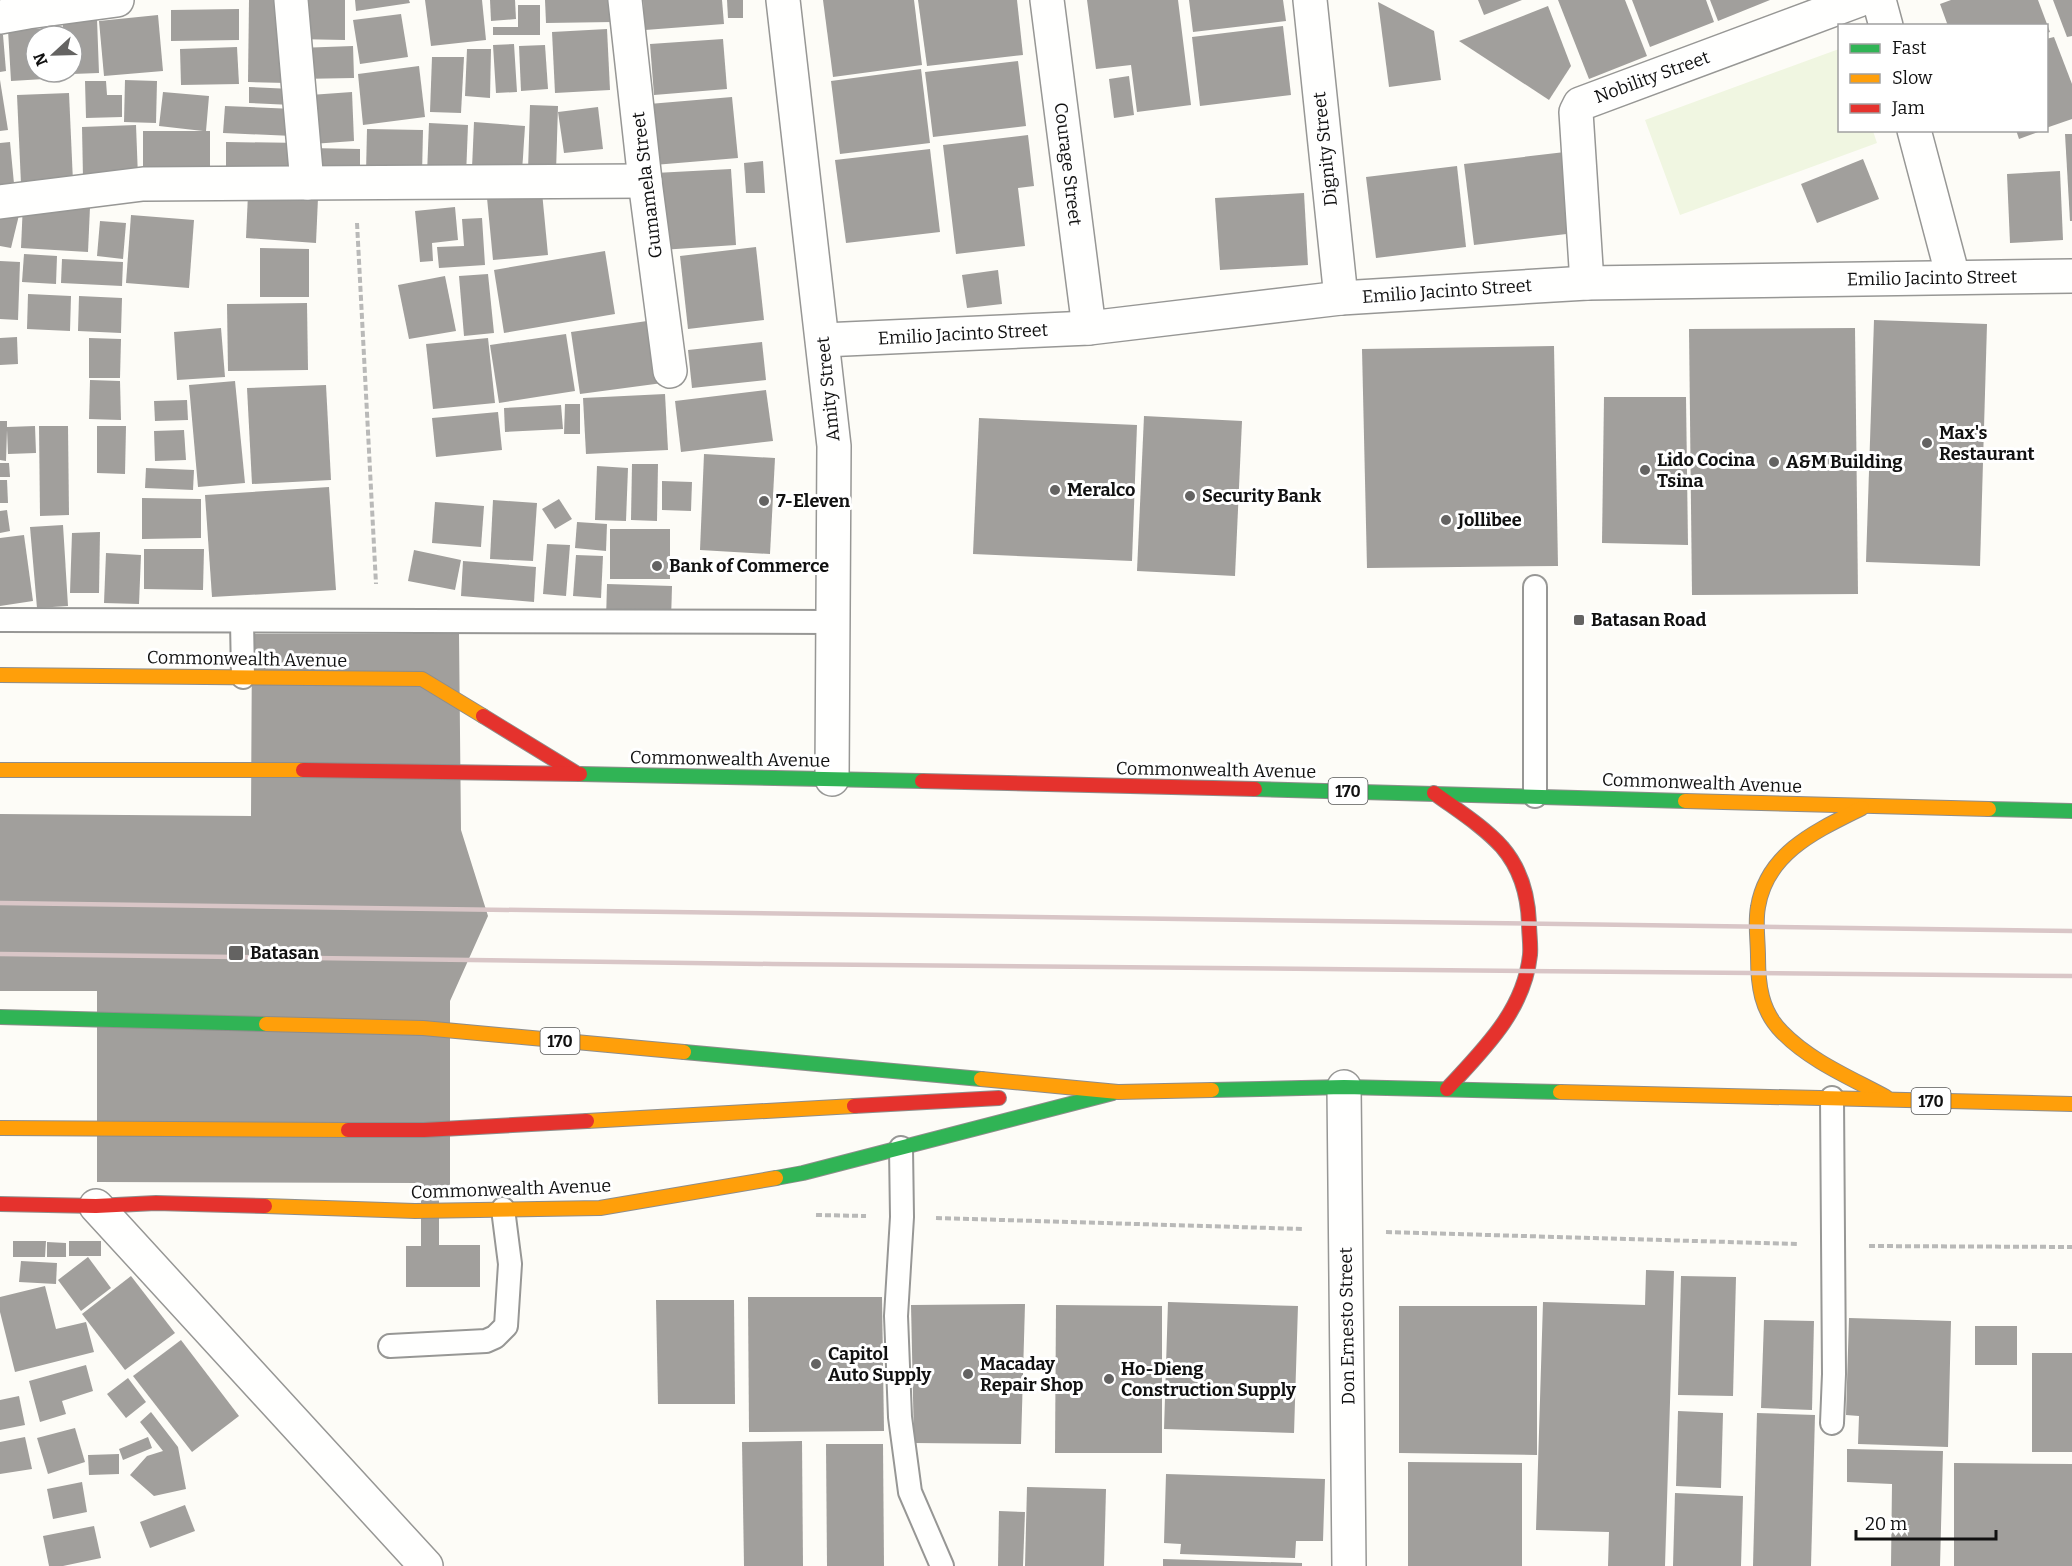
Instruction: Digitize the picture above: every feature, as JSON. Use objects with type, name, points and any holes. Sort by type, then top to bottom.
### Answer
[{"type":"main road","name":"Commonwealth Avenue","points":[[0,675],[422,679],[576,773]]},
{"type":"main road","name":"Commonwealth Avenue","points":[[0,771],[576,773],[2072,811]]},
{"type":"main road","points":[[1434,794],[1491,837],[1510,858],[1525,887],[1529,919],[1530,956],[1516,1006],[1499,1031],[1447,1089]]},
{"type":"main road","points":[[1864,807],[1804,838],[1780,856],[1766,878],[1758,905],[1758,992],[1773,1022],[1796,1046],[1891,1100]]},
{"type":"main road","name":"Commonwealth Avenue","points":[[0,1017],[423,1028],[1118,1092],[1344,1087],[2072,1104]]},
{"type":"main road","name":"Commonwealth Avenue","points":[[0,1204],[96,1206],[156,1203],[415,1210],[600,1208],[803,1173],[1118,1092]]},
{"type":"main road","points":[[0,1128],[424,1130],[1118,1092]]},
{"type":"street","points":[[0,17],[117,0]]},
{"type":"street","points":[[291,0],[308,183]]},
{"type":"street","name":"Gumamela Street","points":[[626,0],[645,182],[670,371]]},
{"type":"street","name":"Amity Street","points":[[783,0],[834,446],[832,779]]},
{"type":"street","name":"Courage Street","points":[[1047,0],[1089,328]]},
{"type":"street","name":"Dignity Street","points":[[1310,0],[1341,298]]},
{"type":"street","name":"Nobility Street","points":[[1587,282],[1576,112],[1580,104],[1859,0]]},
{"type":"street","points":[[1879,0],[1885,24]]},
{"type":"street","points":[[1915,132],[1953,277]]},
{"type":"street","points":[[0,201],[143,184],[645,182]]},
{"type":"street","name":"Emilio Jacinto Street","points":[[823,340],[1089,328],[1341,298],[1587,282],[2072,276]]},
{"type":"street","name":"Don Ernesto Street","points":[[1344,1087],[1349,1566]]},
{"type":"street","points":[[96,1206],[426,1566]]},
{"type":"lane","points":[[1535,587],[1535,796]]},
{"type":"lane","points":[[0,620],[832,622]]},
{"type":"lane","points":[[242,621],[243,677]]},
{"type":"lane","points":[[1832,1098],[1834,1363],[1832,1423]]},
{"type":"lane","points":[[901,1148],[902,1217],[896,1316],[900,1417],[910,1492],[942,1566]]},
{"type":"lane","points":[[390,1346],[486,1341],[495,1337],[506,1326],[510,1264],[503,1209]]},
{"type":"path","points":[[355,183],[377,621]]},
{"type":"green space","points":[[1838,49],[1838,132],[1873,132],[1877,143],[1680,215],[1645,120]]},
{"type":"building","points":[[249,0],[287,0],[287,83],[248,82]]},
{"type":"building","points":[[295,0],[345,0],[345,40],[295,39]]},
{"type":"building","points":[[355,0],[409,0],[410,3],[356,11]]},
{"type":"building","points":[[425,0],[482,0],[486,40],[431,46]]},
{"type":"building","points":[[490,0],[515,0],[516,19],[491,21]]},
{"type":"building","points":[[545,0],[612,0],[613,22],[546,23]]},
{"type":"building","points":[[643,0],[722,0],[724,24],[645,30]]},
{"type":"building","points":[[727,0],[743,0],[743,18],[728,18]]},
{"type":"building","points":[[823,0],[914,0],[922,65],[833,77]]},
{"type":"building","points":[[918,0],[1017,0],[1023,55],[927,66]]},
{"type":"building","points":[[1087,0],[1178,0],[1191,105],[1137,112],[1131,65],[1096,69]]},
{"type":"building","points":[[1189,0],[1283,0],[1286,21],[1193,32]]},
{"type":"building","points":[[1478,0],[1522,0],[1484,15]]},
{"type":"building","points":[[1558,0],[1625,0],[1647,56],[1589,79]]},
{"type":"building","points":[[1632,0],[1706,0],[1714,22],[1650,47]]},
{"type":"building","points":[[1710,0],[1770,0],[1718,21]]},
{"type":"building","points":[[1951,0],[2038,0],[2047,24],[1947,24],[1940,4]]},
{"type":"building","points":[[2053,0],[2072,0],[2072,36],[2067,37]]},
{"type":"building","points":[[1378,2],[1434,31],[1441,80],[1389,87]]},
{"type":"building","points":[[518,5],[540,5],[540,35],[493,35],[493,27],[518,27]]},
{"type":"building","points":[[1548,6],[1571,66],[1549,100],[1459,41]]},
{"type":"building","points":[[239,9],[239,40],[171,41],[171,10]]},
{"type":"building","points":[[401,14],[408,57],[360,64],[353,20]]},
{"type":"building","points":[[158,15],[163,71],[104,76],[99,21]]},
{"type":"building","points":[[97,19],[99,73],[84,74],[84,24],[63,24],[63,20]]},
{"type":"building","points":[[1283,26],[1291,95],[1200,106],[1192,37]]},
{"type":"building","points":[[24,29],[24,80],[11,81],[8,30]]},
{"type":"building","points":[[607,29],[610,90],[555,93],[552,32]]},
{"type":"building","points":[[0,35],[3,35],[6,71],[0,72]]},
{"type":"building","points":[[2054,37],[2072,84],[2072,119],[2048,127],[2048,38]]},
{"type":"building","points":[[723,39],[727,89],[654,95],[650,44]]},
{"type":"building","points":[[514,44],[517,92],[496,93],[493,45]]},
{"type":"building","points":[[545,45],[548,89],[521,91],[519,46]]},
{"type":"building","points":[[353,46],[354,78],[298,79],[298,48]]},
{"type":"building","points":[[237,47],[239,84],[181,85],[180,49]]},
{"type":"building","points":[[467,49],[491,49],[490,98],[465,96]]},
{"type":"building","points":[[432,57],[464,57],[461,113],[430,112]]},
{"type":"building","points":[[1018,61],[1026,126],[933,137],[925,72]]},
{"type":"building","points":[[419,66],[425,117],[363,125],[358,74]]},
{"type":"building","points":[[921,69],[930,143],[840,154],[831,81]]},
{"type":"building","points":[[1129,76],[1134,115],[1114,118],[1109,79]]},
{"type":"building","points":[[0,80],[8,130],[0,131]]},
{"type":"building","points":[[125,80],[157,81],[156,123],[124,122]]},
{"type":"building","points":[[85,81],[106,81],[107,95],[122,95],[122,117],[86,118]]},
{"type":"building","points":[[249,87],[292,89],[292,105],[249,103]]},
{"type":"building","points":[[163,92],[209,96],[206,131],[210,131],[210,177],[143,176],[143,131],[203,131],[159,126]]},
{"type":"building","points":[[352,92],[354,141],[312,144],[310,95]]},
{"type":"building","points":[[69,93],[73,182],[21,184],[17,95]]},
{"type":"building","points":[[732,97],[738,158],[654,165],[649,104]]},
{"type":"building","points":[[530,105],[558,106],[556,172],[528,171]]},
{"type":"building","points":[[225,106],[294,109],[293,136],[223,133]]},
{"type":"building","points":[[598,107],[603,149],[564,153],[558,112]]},
{"type":"building","points":[[474,122],[525,126],[522,172],[472,168]]},
{"type":"building","points":[[429,123],[468,125],[466,176],[427,174]]},
{"type":"building","points":[[136,125],[138,177],[83,178],[82,127]]},
{"type":"building","points":[[367,129],[423,130],[422,175],[366,173]]},
{"type":"building","points":[[2017,132],[2038,132],[2019,139]]},
{"type":"building","points":[[2065,134],[2072,134],[2072,221],[2070,221]]},
{"type":"building","points":[[1028,135],[1034,186],[1018,188],[1025,246],[956,254],[943,145]]},
{"type":"building","points":[[10,142],[15,194],[0,195],[0,143]]},
{"type":"building","points":[[226,142],[304,143],[303,173],[226,172]]},
{"type":"building","points":[[310,148],[360,149],[360,173],[309,172]]},
{"type":"building","points":[[930,149],[940,232],[846,243],[835,160]]},
{"type":"building","points":[[1565,152],[1575,233],[1474,245],[1464,164]]},
{"type":"building","points":[[1863,159],[1879,199],[1817,223],[1801,184]]},
{"type":"building","points":[[763,161],[765,193],[746,193],[744,163]]},
{"type":"building","points":[[1457,166],[1466,247],[1376,258],[1366,177]]},
{"type":"building","points":[[731,169],[736,245],[661,250],[655,173]]},
{"type":"building","points":[[2060,171],[2063,240],[2010,243],[2007,174]]},
{"type":"building","points":[[542,192],[548,255],[493,260],[487,198]]},
{"type":"building","points":[[1304,193],[1308,265],[1220,270],[1215,198]]},
{"type":"building","points":[[248,194],[318,198],[316,243],[246,238]]},
{"type":"building","points":[[23,203],[90,207],[88,252],[21,248]]},
{"type":"building","points":[[455,207],[458,240],[432,243],[433,261],[420,262],[415,211]]},
{"type":"building","points":[[0,210],[19,215],[11,248],[0,246]]},
{"type":"building","points":[[131,215],[194,220],[189,288],[126,283]]},
{"type":"building","points":[[482,218],[485,265],[439,268],[437,247],[464,246],[462,219]]},
{"type":"building","points":[[100,221],[126,223],[123,259],[97,256]]},
{"type":"building","points":[[756,247],[764,320],[688,329],[680,256]]},
{"type":"building","points":[[260,248],[309,249],[309,297],[260,297]]},
{"type":"building","points":[[605,251],[615,314],[504,333],[494,270]]},
{"type":"building","points":[[24,254],[57,256],[56,284],[22,282]]},
{"type":"building","points":[[62,259],[123,262],[122,286],[61,283]]},
{"type":"building","points":[[0,261],[20,262],[18,320],[0,319]]},
{"type":"building","points":[[998,270],[1002,304],[967,308],[962,275]]},
{"type":"building","points":[[488,274],[494,333],[464,336],[459,276]]},
{"type":"building","points":[[445,276],[456,331],[409,339],[398,285]]},
{"type":"building","points":[[28,294],[71,296],[70,331],[27,329]]},
{"type":"building","points":[[79,296],[122,298],[121,333],[78,331]]},
{"type":"building","points":[[307,303],[308,370],[228,371],[227,304]]},
{"type":"building","points":[[661,319],[670,382],[580,394],[571,332]]},
{"type":"building","name":"Max's Restaurant","points":[[1874,320],[1987,324],[1980,566],[1866,562]]},
{"type":"building","points":[[221,328],[225,377],[177,380],[174,332]]},
{"type":"building","name":"A&M Building","points":[[1855,328],[1858,594],[1692,595],[1689,329]]},
{"type":"building","points":[[566,334],[575,391],[499,403],[490,345]]},
{"type":"building","points":[[17,337],[18,364],[0,365],[0,338]]},
{"type":"building","points":[[89,338],[121,339],[120,378],[89,378]]},
{"type":"building","points":[[488,338],[495,403],[433,409],[426,344]]},
{"type":"building","points":[[762,342],[766,380],[692,388],[688,350]]},
{"type":"building","points":[[1554,346],[1558,566],[1367,568],[1362,349]]},
{"type":"building","points":[[90,380],[120,381],[121,420],[89,419]]},
{"type":"building","points":[[235,381],[245,483],[198,487],[189,385]]},
{"type":"building","points":[[326,385],[331,480],[252,484],[247,388]]},
{"type":"building","points":[[766,390],[773,441],[681,452],[675,401]]},
{"type":"building","points":[[665,394],[668,450],[586,454],[583,398]]},
{"type":"building","name":"Lido Cocina Tsina","points":[[1604,397],[1686,397],[1688,545],[1602,543]]},
{"type":"building","points":[[187,400],[188,420],[155,421],[154,401]]},
{"type":"building","points":[[565,404],[580,404],[580,434],[564,434]]},
{"type":"building","points":[[561,405],[563,429],[505,432],[504,408]]},
{"type":"building","points":[[498,412],[502,450],[436,457],[432,418]]},
{"type":"building","name":"Security Bank","points":[[1144,416],[1242,421],[1235,576],[1137,571]]},
{"type":"building","name":"Meralco","points":[[979,418],[1137,425],[1132,561],[973,554]]},
{"type":"building","points":[[0,421],[7,421],[7,427],[35,426],[36,453],[8,454],[7,430],[6,461],[0,460]]},
{"type":"building","points":[[39,426],[68,426],[69,515],[40,516]]},
{"type":"building","points":[[97,426],[126,426],[125,474],[97,473]]},
{"type":"building","points":[[184,430],[186,460],[155,461],[154,431]]},
{"type":"building","points":[[704,454],[775,458],[770,554],[700,550]]},
{"type":"building","points":[[0,463],[9,463],[10,477],[0,477]]},
{"type":"building","points":[[632,464],[658,464],[657,521],[631,520]]},
{"type":"building","points":[[597,466],[628,468],[626,521],[595,520]]},
{"type":"building","points":[[146,468],[194,470],[193,490],[145,488]]},
{"type":"building","points":[[0,480],[7,480],[8,503],[0,503]]},
{"type":"building","points":[[662,481],[692,482],[691,511],[662,510]]},
{"type":"building","points":[[329,487],[336,590],[212,597],[205,495]]},
{"type":"building","points":[[142,498],[201,499],[201,538],[142,539]]},
{"type":"building","points":[[559,499],[572,519],[555,529],[542,509]]},
{"type":"building","points":[[493,500],[537,503],[533,561],[490,559]]},
{"type":"building","points":[[435,502],[484,506],[481,547],[432,543]]},
{"type":"building","points":[[7,510],[10,531],[0,533],[0,511]]},
{"type":"building","points":[[577,522],[607,524],[606,551],[575,548]]},
{"type":"building","points":[[63,525],[68,606],[37,608],[30,527]]},
{"type":"building","points":[[610,529],[670,529],[670,579],[610,579]]},
{"type":"building","points":[[100,532],[99,593],[70,593],[72,533]]},
{"type":"building","points":[[24,535],[33,601],[0,606],[0,538]]},
{"type":"building","points":[[547,544],[570,545],[566,596],[543,594]]},
{"type":"building","points":[[144,549],[204,549],[203,590],[144,589]]},
{"type":"building","points":[[414,550],[461,560],[455,590],[408,581]]},
{"type":"building","points":[[106,553],[141,555],[139,604],[104,603]]},
{"type":"building","points":[[576,555],[603,556],[601,598],[573,596]]},
{"type":"building","points":[[463,561],[536,567],[534,602],[461,596]]},
{"type":"building","points":[[607,584],[672,586],[671,621],[606,620]]},
{"type":"building","name":"Batasan","points":[[252,634],[459,634],[461,830],[488,916],[450,1001],[450,1192],[439,1193],[439,1245],[480,1245],[480,1287],[406,1287],[406,1246],[421,1246],[421,1183],[97,1182],[97,991],[0,991],[0,814],[251,816]]},
{"type":"building","points":[[13,1241],[46,1241],[45,1257],[13,1257]]},
{"type":"building","points":[[69,1241],[101,1241],[101,1256],[69,1256]]},
{"type":"building","points":[[47,1242],[66,1243],[66,1257],[47,1257]]},
{"type":"building","points":[[88,1257],[111,1288],[81,1311],[58,1280]]},
{"type":"building","points":[[21,1261],[57,1263],[56,1284],[19,1282]]},
{"type":"building","points":[[1646,1270],[1674,1271],[1665,1566],[1608,1566],[1609,1532],[1536,1530],[1543,1302],[1645,1305]]},
{"type":"building","points":[[131,1276],[175,1333],[125,1370],[82,1314]]},
{"type":"building","points":[[1681,1276],[1736,1277],[1733,1396],[1678,1395]]},
{"type":"building","points":[[45,1286],[56,1329],[86,1322],[94,1352],[15,1372],[0,1312],[0,1297]]},
{"type":"building","name":"Capitol Auto Supply","points":[[748,1297],[882,1297],[884,1431],[749,1432]]},
{"type":"building","points":[[656,1300],[734,1300],[735,1404],[658,1404]]},
{"type":"building","points":[[1168,1302],[1298,1306],[1294,1433],[1164,1429]]},
{"type":"building","name":"Macaday Repair Shop","points":[[1025,1304],[1021,1444],[914,1443],[911,1305]]},
{"type":"building","name":"Ho-Dieng Construction Supply","points":[[1056,1305],[1162,1306],[1162,1453],[1055,1453]]},
{"type":"building","points":[[1399,1306],[1537,1306],[1537,1455],[1399,1453]]},
{"type":"building","points":[[1849,1318],[1951,1321],[1948,1447],[1858,1444],[1859,1416],[1846,1415]]},
{"type":"building","points":[[1764,1320],[1814,1321],[1812,1410],[1761,1408]]},
{"type":"building","points":[[1975,1326],[2017,1326],[2017,1365],[1975,1365]]},
{"type":"building","points":[[181,1340],[239,1416],[192,1452],[133,1376]]},
{"type":"building","points":[[2032,1353],[2072,1353],[2072,1452],[2032,1452]]},
{"type":"building","points":[[86,1365],[93,1391],[62,1401],[66,1414],[40,1422],[29,1381]]},
{"type":"building","points":[[128,1378],[146,1402],[126,1418],[107,1394]]},
{"type":"building","points":[[19,1396],[25,1425],[0,1430],[0,1400]]},
{"type":"building","points":[[1678,1411],[1723,1413],[1721,1488],[1676,1486]]},
{"type":"building","points":[[151,1412],[178,1447],[186,1489],[154,1496],[130,1475],[147,1456],[163,1451],[140,1422]]},
{"type":"building","points":[[1757,1413],[1815,1415],[1811,1566],[1753,1566]]},
{"type":"building","points":[[75,1428],[85,1462],[48,1474],[37,1438]]},
{"type":"building","points":[[25,1437],[32,1469],[0,1474],[0,1442]]},
{"type":"building","points":[[148,1437],[152,1448],[123,1460],[119,1449]]},
{"type":"building","points":[[802,1441],[803,1566],[744,1566],[742,1442]]},
{"type":"building","points":[[826,1444],[883,1444],[884,1566],[827,1566]]},
{"type":"building","points":[[1847,1449],[1943,1451],[1940,1566],[1891,1566],[1892,1484],[1847,1482]]},
{"type":"building","points":[[119,1454],[119,1474],[89,1475],[88,1455]]},
{"type":"building","points":[[1408,1462],[1522,1463],[1522,1566],[1408,1566]]},
{"type":"building","points":[[1954,1463],[2072,1464],[2072,1566],[1954,1566]]},
{"type":"building","points":[[1166,1474],[1325,1479],[1323,1541],[1296,1541],[1295,1558],[1180,1554],[1181,1544],[1164,1543]]},
{"type":"building","points":[[82,1482],[87,1512],[53,1519],[47,1489]]},
{"type":"building","points":[[1027,1487],[1106,1489],[1104,1566],[1025,1566]]},
{"type":"building","points":[[1675,1493],[1743,1496],[1741,1566],[1673,1566]]},
{"type":"building","points":[[185,1505],[195,1531],[150,1548],[140,1522]]},
{"type":"building","points":[[999,1511],[1025,1512],[1023,1566],[998,1566]]},
{"type":"building","points":[[94,1526],[101,1558],[63,1566],[49,1566],[43,1536]]},
{"type":"building","points":[[1163,1559],[1302,1563],[1302,1566],[1163,1566]]},
{"type":"railway","points":[[0,903],[2072,931]]},
{"type":"railway","points":[[0,954],[2072,976]]},
{"type":"traffic: fast","points":[[580,774],[922,781]]},
{"type":"traffic: fast","points":[[1255,789],[1685,801]]},
{"type":"traffic: fast","points":[[1989,809],[2072,811]]},
{"type":"traffic: fast","points":[[0,1017],[266,1024]]},
{"type":"traffic: fast","points":[[684,1052],[981,1079]]},
{"type":"traffic: fast","points":[[1212,1090],[1344,1087],[1560,1092]]},
{"type":"traffic: fast","points":[[776,1178],[1113,1093]]},
{"type":"traffic: slow","points":[[0,675],[422,679],[483,716]]},
{"type":"traffic: slow","points":[[0,770],[303,770]]},
{"type":"traffic: slow","points":[[1685,801],[1989,809]]},
{"type":"traffic: slow","points":[[1862,808],[1812,834],[1783,857],[1772,871],[1763,888],[1757,913],[1759,978],[1765,1006],[1782,1032],[1805,1052],[1886,1097]]},
{"type":"traffic: slow","points":[[266,1024],[423,1028],[684,1052]]},
{"type":"traffic: slow","points":[[981,1079],[1118,1092],[1212,1090]]},
{"type":"traffic: slow","points":[[1560,1092],[2072,1104]]},
{"type":"traffic: slow","points":[[587,1121],[854,1106]]},
{"type":"traffic: slow","points":[[0,1128],[348,1130]]},
{"type":"traffic: slow","points":[[265,1206],[415,1211],[600,1208],[776,1178]]},
{"type":"traffic: jam","points":[[483,716],[576,773]]},
{"type":"traffic: jam","points":[[303,770],[580,774]]},
{"type":"traffic: jam","points":[[922,781],[1255,789]]},
{"type":"traffic: jam","points":[[1434,793],[1487,832],[1509,855],[1519,873],[1525,892],[1530,943],[1526,975],[1511,1012],[1488,1044],[1447,1089]]},
{"type":"traffic: jam","points":[[854,1106],[999,1098]]},
{"type":"traffic: jam","points":[[348,1130],[424,1130],[587,1121]]},
{"type":"traffic: jam","points":[[0,1204],[96,1206],[156,1203],[265,1206]]},
{"type":"place","name":"Max's Restaurant","points":[[1927,443]]},
{"type":"place","name":"A&M Building","points":[[1774,462]]},
{"type":"place","name":"Lido Cocina Tsina","points":[[1645,470]]},
{"type":"place","name":"Meralco","points":[[1055,490]]},
{"type":"place","name":"Security Bank","points":[[1190,496]]},
{"type":"place","name":"7-Eleven","points":[[764,501]]},
{"type":"place","name":"Jollibee","points":[[1446,520]]},
{"type":"place","name":"Bank of Commerce","points":[[657,566]]},
{"type":"place","name":"Batasan Road","points":[[1579,620]]},
{"type":"place","name":"Batasan","points":[[236,953]]},
{"type":"place","name":"Capitol Auto Supply","points":[[816,1364]]},
{"type":"place","name":"Macaday Repair Shop","points":[[968,1374]]},
{"type":"place","name":"Ho-Dieng Construction Supply","points":[[1109,1379]]}]
